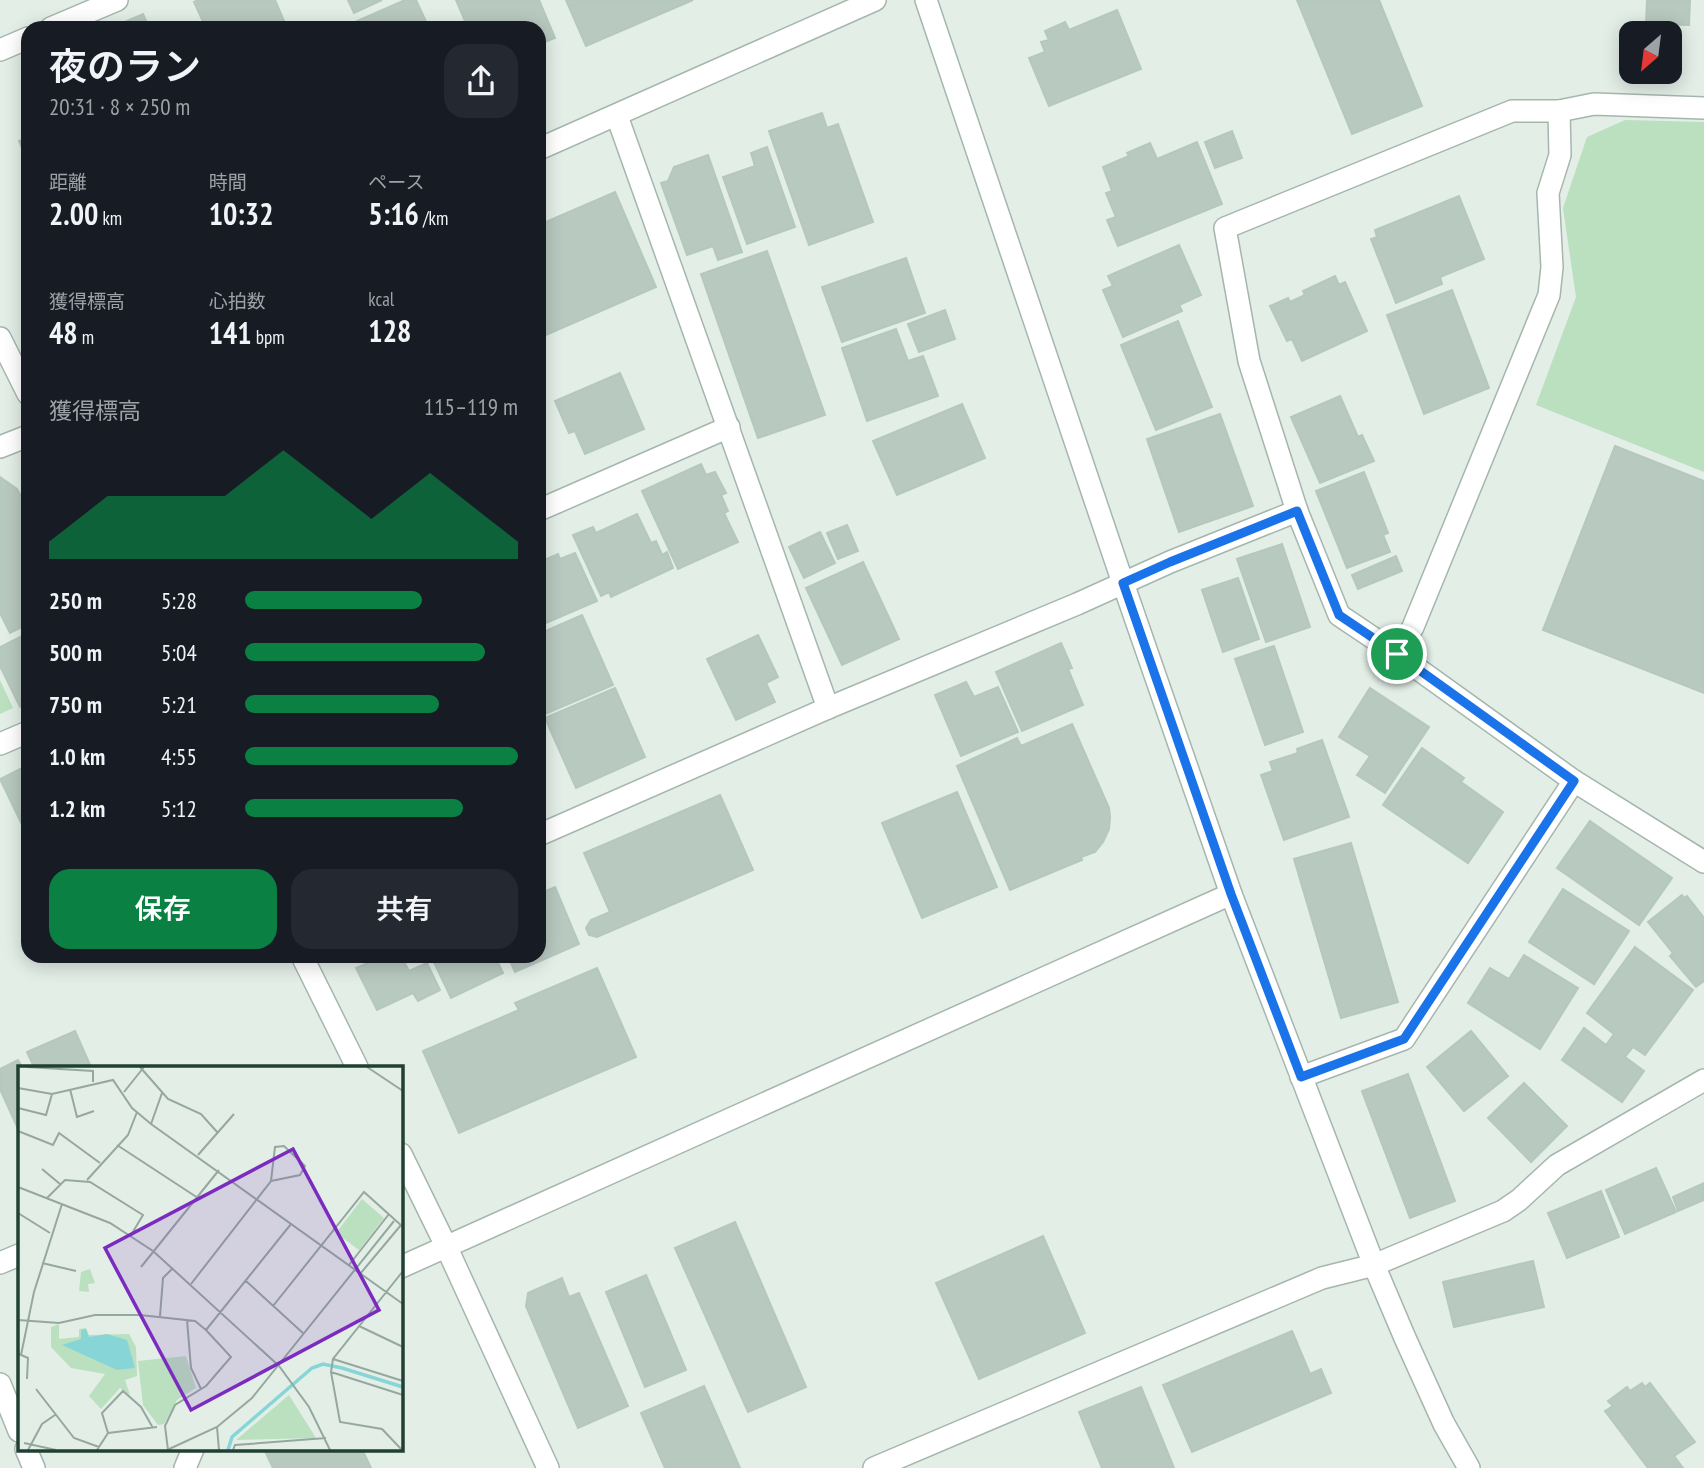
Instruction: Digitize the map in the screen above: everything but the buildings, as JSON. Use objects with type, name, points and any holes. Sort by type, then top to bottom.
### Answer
[{"type":"street","points":[[68,21],[117,0]]},
{"type":"street","points":[[546,146],[875,0]]},
{"type":"street","points":[[926,0],[1231,894],[1374,1265],[1444,1424],[1469,1468]]},
{"type":"street","points":[[0,50],[21,41]]},
{"type":"street","points":[[1704,108],[1594,104],[1559,111],[1512,111],[1224,228],[1249,361],[1297,511],[1339,615],[1574,781],[1704,863]]},
{"type":"street","points":[[1397,654],[1413,626],[1549,295],[1552,267],[1548,193],[1560,155],[1559,111]]},
{"type":"street","points":[[617,116],[828,708]]},
{"type":"street","points":[[0,338],[15,374]]},
{"type":"street","points":[[546,507],[729,427]]},
{"type":"street","points":[[0,447],[21,439]]},
{"type":"street","points":[[546,832],[828,708],[1077,604],[1170,562],[1297,511]]},
{"type":"street","points":[[0,744],[21,735]]},
{"type":"street","points":[[1301,1077],[1404,1039],[1574,781]]},
{"type":"street","points":[[402,1267],[1231,894]]},
{"type":"street","points":[[305,963],[357,1066]]},
{"type":"street","points":[[874,1468],[1322,1278],[1374,1265],[1503,1211],[1520,1200],[1557,1165],[1704,1080]]},
{"type":"street","points":[[402,1156],[548,1468]]},
{"type":"street","points":[[0,1263],[18,1255]]},
{"type":"street","points":[[0,1384],[18,1429]]},
{"type":"street","points":[[26,1450],[34,1468]]},
{"type":"green space","points":[[1625,120],[1704,122],[1704,472],[1536,405],[1576,297],[1563,208],[1587,137]]},
{"type":"green space","points":[[0,680],[13,708],[0,714]]},
{"type":"route","points":[[1297,511],[1339,615],[1397,654],[1574,781],[1404,1039],[1301,1077],[1231,894],[1123,583],[1297,511]]}]
